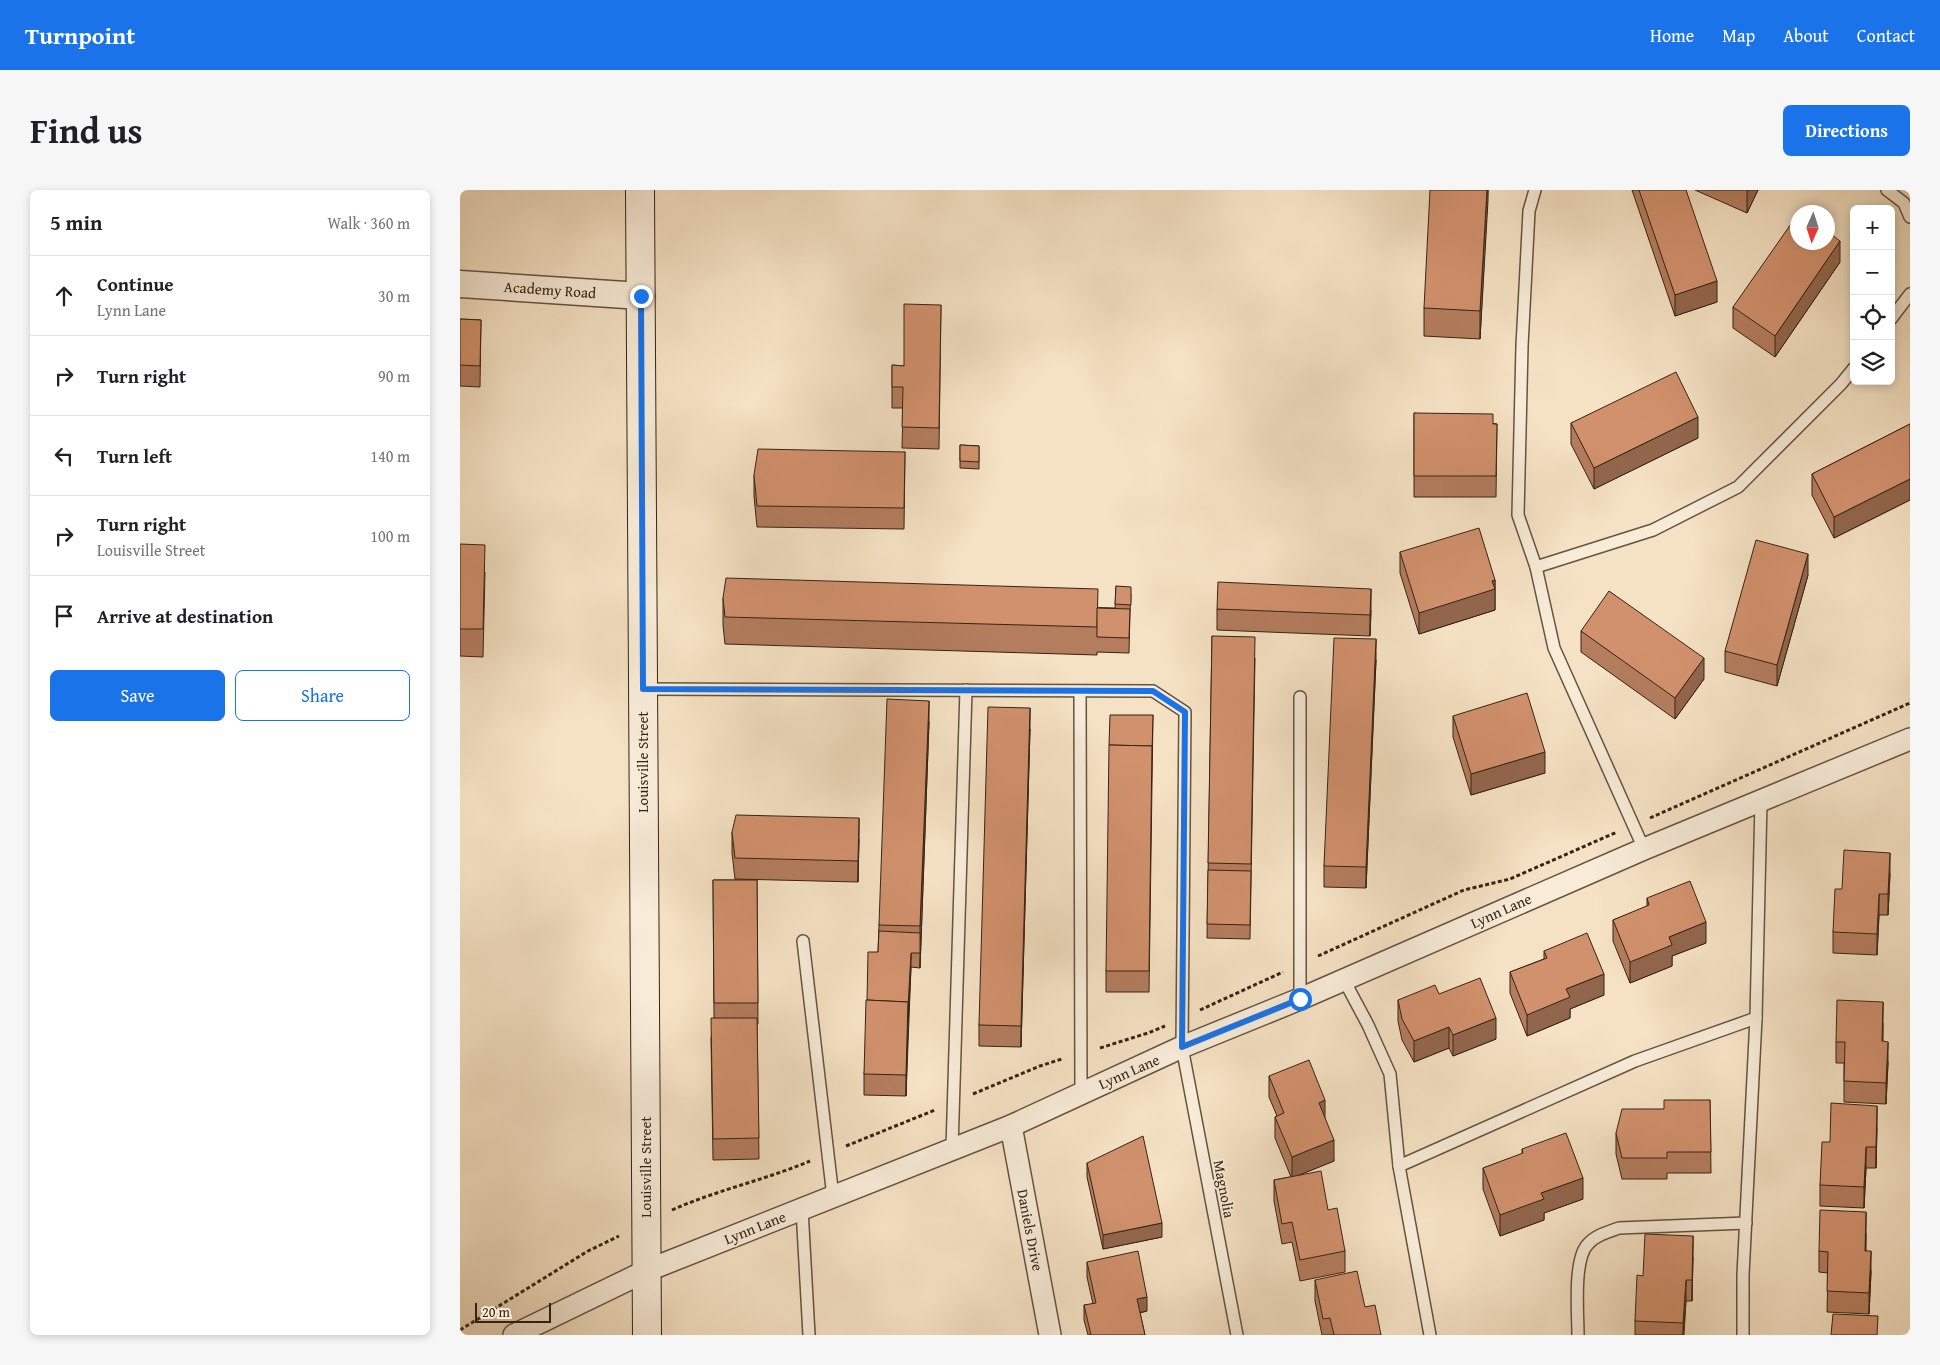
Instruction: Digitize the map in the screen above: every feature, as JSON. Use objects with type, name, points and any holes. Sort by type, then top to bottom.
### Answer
[{"type":"main road","name":"Louisville Street","points":[[640,190],[646,1335]]},
{"type":"street","name":"Academy Road","points":[[460,284],[641,296]]},
{"type":"street","name":"Lynn Lane","points":[[514,1335],[646,1271],[1010,1126],[1182,1047],[1300,999],[1644,849],[1910,739]]},
{"type":"street","name":"Daniels Drive","points":[[1010,1126],[1050,1335]]},
{"type":"lane","points":[[1535,190],[1529,211],[1523,317],[1518,515],[1536,567],[1554,648],[1644,849]]},
{"type":"lane","points":[[1887,190],[1904,203],[1910,217]]},
{"type":"lane","points":[[1895,314],[1910,294]]},
{"type":"lane","points":[[1536,567],[1653,530],[1738,487],[1842,384],[1850,373]]},
{"type":"lane","points":[[643,689],[1080,691],[1081,1093]]},
{"type":"lane","points":[[952,1149],[966,690]]},
{"type":"lane","name":"Magnolia","points":[[1080,691],[1153,691],[1185,712],[1182,1047],[1237,1335]]},
{"type":"lane","points":[[1300,697],[1300,999]]},
{"type":"lane","points":[[1743,1335],[1746,1223],[1756,1018],[1761,800]]},
{"type":"lane","points":[[802,941],[833,1196]]},
{"type":"lane","points":[[1344,980],[1368,1025],[1390,1074],[1399,1166],[1430,1335]]},
{"type":"lane","points":[[1399,1166],[1635,1061],[1756,1018]]},
{"type":"lane","points":[[802,1209],[809,1335]]},
{"type":"lane","points":[[1578,1335],[1578,1268],[1587,1245],[1601,1235],[1619,1228],[1746,1223]]},
{"type":"building","points":[[1430,190],[1487,190],[1480,311],[1424,308]]},
{"type":"building","points":[[1639,190],[1686,190],[1717,281],[1675,295]]},
{"type":"building","points":[[1790,225],[1790,250],[1834,250],[1775,336],[1733,307]]},
{"type":"building","points":[[1835,237],[1840,241],[1835,248]]},
{"type":"building","points":[[904,304],[941,305],[939,428],[902,427],[903,387],[892,387],[892,365],[904,366]]},
{"type":"building","points":[[460,319],[481,320],[480,366],[460,365]]},
{"type":"building","points":[[1676,372],[1698,417],[1594,468],[1571,423]]},
{"type":"building","points":[[1414,413],[1493,414],[1493,424],[1497,424],[1496,476],[1414,476]]},
{"type":"building","points":[[1910,424],[1910,479],[1834,517],[1812,474]]},
{"type":"building","points":[[960,445],[979,446],[979,462],[960,461]]},
{"type":"building","points":[[758,449],[905,452],[904,508],[757,506],[754,475]]},
{"type":"building","points":[[1479,528],[1495,580],[1492,581],[1495,589],[1419,613],[1400,552]]},
{"type":"building","points":[[1756,540],[1808,554],[1777,665],[1725,651]]},
{"type":"building","points":[[460,544],[485,545],[483,629],[460,629]]},
{"type":"building","points":[[726,578],[1098,589],[1097,627],[725,617],[723,598]]},
{"type":"building","points":[[1218,582],[1371,589],[1370,615],[1217,609]]},
{"type":"building","points":[[1116,586],[1131,587],[1131,605],[1115,604]]},
{"type":"building","points":[[1609,591],[1704,658],[1675,698],[1581,631]]},
{"type":"building","points":[[1097,608],[1130,609],[1129,638],[1097,637]]},
{"type":"building","points":[[1212,636],[1255,637],[1251,864],[1208,863]]},
{"type":"building","points":[[1334,638],[1376,639],[1366,867],[1324,866]]},
{"type":"building","points":[[1527,693],[1545,752],[1471,774],[1453,716]]},
{"type":"building","points":[[887,699],[929,701],[920,926],[879,925]]},
{"type":"building","points":[[988,707],[1030,708],[1021,1026],[979,1025]]},
{"type":"building","points":[[1110,715],[1153,715],[1152,753],[1152,746],[1109,745]]},
{"type":"building","points":[[1109,745],[1152,746],[1149,971],[1106,971]]},
{"type":"building","points":[[736,815],[859,818],[858,861],[735,858],[732,832]]},
{"type":"building","points":[[1844,850],[1890,853],[1888,894],[1879,894],[1877,934],[1833,932],[1835,889],[1842,889]]},
{"type":"building","points":[[1208,870],[1251,871],[1250,925],[1207,924]]},
{"type":"building","points":[[713,880],[757,880],[758,1003],[714,1003]]},
{"type":"building","points":[[1690,881],[1706,922],[1669,937],[1672,945],[1630,962],[1613,920],[1649,905],[1647,898]]},
{"type":"building","points":[[879,931],[920,933],[920,953],[911,953],[908,1008],[908,1002],[867,1000],[868,952],[878,952]]},
{"type":"building","points":[[1587,933],[1604,974],[1566,989],[1570,997],[1527,1015],[1510,972],[1547,958],[1544,951]]},
{"type":"building","points":[[1480,978],[1496,1018],[1453,1035],[1449,1027],[1414,1041],[1402,1019],[1398,1000],[1435,985],[1439,994]]},
{"type":"building","points":[[866,1000],[908,1002],[906,1075],[864,1074]]},
{"type":"building","points":[[1837,1000],[1883,1002],[1882,1041],[1888,1042],[1886,1083],[1844,1081],[1845,1042],[1836,1042]]},
{"type":"building","points":[[711,1018],[757,1018],[759,1138],[713,1139]]},
{"type":"building","points":[[1309,1060],[1325,1100],[1319,1103],[1334,1140],[1292,1157],[1275,1117],[1284,1113],[1269,1076]]},
{"type":"building","points":[[1664,1100],[1710,1100],[1711,1152],[1667,1152],[1667,1158],[1622,1158],[1616,1133],[1622,1109],[1664,1109]]},
{"type":"building","points":[[1831,1103],[1877,1106],[1876,1147],[1866,1147],[1864,1187],[1820,1185],[1822,1142],[1830,1142]]},
{"type":"building","points":[[1566,1133],[1583,1178],[1541,1193],[1544,1199],[1500,1215],[1483,1168],[1523,1153],[1522,1149]]},
{"type":"building","points":[[1143,1136],[1162,1223],[1103,1235],[1087,1163]]},
{"type":"building","points":[[1321,1171],[1328,1210],[1337,1208],[1345,1251],[1300,1260],[1292,1222],[1282,1224],[1274,1180]]},
{"type":"building","points":[[1820,1210],[1866,1212],[1865,1251],[1871,1251],[1869,1293],[1827,1291],[1828,1252],[1819,1251]]},
{"type":"building","points":[[1645,1234],[1693,1236],[1692,1280],[1686,1280],[1683,1323],[1635,1321],[1637,1275],[1643,1276]]},
{"type":"building","points":[[1138,1251],[1147,1297],[1137,1299],[1145,1335],[1091,1335],[1084,1305],[1096,1303],[1087,1262]]},
{"type":"building","points":[[1357,1271],[1365,1307],[1375,1305],[1381,1335],[1334,1335],[1330,1318],[1323,1319],[1315,1280]]},
{"type":"building","points":[[1833,1314],[1878,1316],[1877,1335],[1831,1335]]},
{"type":"route","points":[[641,296],[643,689],[1153,691],[1185,712],[1182,1047],[1300,999]]}]
